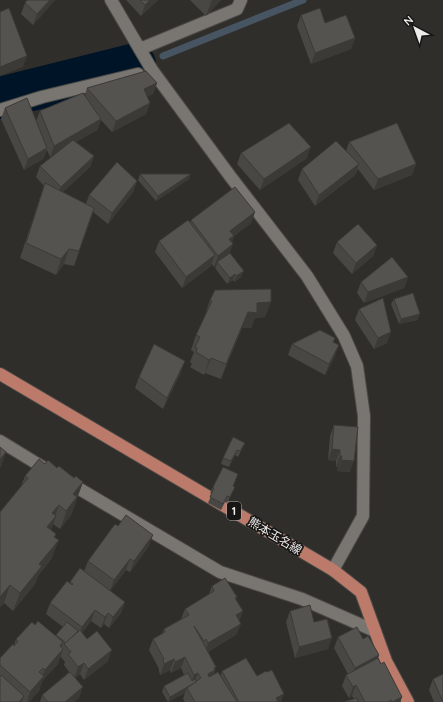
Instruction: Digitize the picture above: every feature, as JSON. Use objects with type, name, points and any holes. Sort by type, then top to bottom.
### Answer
[{"type":"main road","name":"熊本玉名線","points":[[0,374],[333,570],[361,592],[386,661],[408,702]]},
{"type":"street","points":[[111,0],[152,70],[230,176],[307,276],[344,336],[357,366],[364,416],[363,516],[333,570]]},
{"type":"street","points":[[140,49],[237,9],[241,0]]},
{"type":"street","points":[[0,110],[42,97],[152,70]]},
{"type":"street","points":[[0,441],[220,572],[302,599],[375,631]]},
{"type":"building","points":[[27,0],[50,0],[37,14],[25,3]]},
{"type":"building","points":[[140,0],[150,0],[145,5]]},
{"type":"building","points":[[9,8],[27,56],[0,67],[0,12]]},
{"type":"building","points":[[320,8],[325,23],[346,15],[355,38],[315,53],[301,15]]},
{"type":"building","points":[[146,71],[157,83],[144,89],[150,103],[116,121],[87,88]]},
{"type":"building","points":[[83,93],[101,119],[54,146],[40,111]]},
{"type":"building","points":[[27,98],[47,148],[28,159],[5,108]]},
{"type":"building","points":[[289,123],[311,147],[264,179],[241,153]]},
{"type":"building","points":[[397,123],[416,164],[378,179],[349,142]]},
{"type":"building","points":[[73,140],[94,156],[61,187],[40,166]]},
{"type":"building","points":[[336,141],[359,164],[319,195],[302,169]]},
{"type":"building","points":[[117,162],[137,181],[112,213],[89,195]]},
{"type":"building","points":[[140,174],[191,174],[158,196]]},
{"type":"building","points":[[45,183],[94,208],[79,251],[69,249],[61,259],[26,243]]},
{"type":"building","points":[[235,187],[255,212],[230,231],[234,236],[229,239],[233,244],[218,256],[191,220]]},
{"type":"building","points":[[188,220],[215,255],[186,277],[159,241]]},
{"type":"building","points":[[358,224],[377,245],[356,263],[337,242]]},
{"type":"building","points":[[230,253],[244,271],[236,276],[235,274],[230,278],[217,262]]},
{"type":"building","points":[[392,257],[408,277],[368,292],[361,282]]},
{"type":"building","points":[[271,289],[271,302],[257,303],[257,313],[248,312],[226,364],[211,358],[209,360],[196,352],[197,348],[195,347],[200,337],[196,335],[212,301],[210,300],[215,290]]},
{"type":"building","points":[[413,293],[420,314],[401,319],[394,299]]},
{"type":"building","points":[[383,298],[391,332],[378,338],[359,309]]},
{"type":"building","points":[[320,330],[335,338],[333,342],[339,345],[329,364],[292,344]]},
{"type":"building","points":[[154,344],[185,361],[167,398],[139,377]]},
{"type":"building","points":[[334,425],[358,427],[354,461],[341,460],[342,456],[340,456],[340,450],[332,449]]},
{"type":"building","points":[[233,437],[245,443],[240,451],[237,450],[231,461],[223,458]]},
{"type":"building","points":[[0,447],[6,452],[0,460]]},
{"type":"building","points":[[39,459],[45,464],[48,460],[57,468],[59,466],[74,478],[76,476],[83,482],[73,494],[77,497],[66,511],[59,505],[52,513],[56,516],[47,527],[56,534],[54,537],[59,540],[39,564],[42,566],[20,593],[10,585],[0,597],[0,512],[28,478],[25,476]]},
{"type":"building","points":[[223,467],[238,474],[233,486],[235,487],[230,497],[227,496],[223,504],[210,497],[214,488],[213,487]]},
{"type":"building","points":[[126,515],[153,535],[134,561],[130,559],[114,580],[88,561],[115,524],[118,526]]},
{"type":"building","points":[[80,568],[125,602],[113,617],[108,613],[105,617],[95,610],[82,627],[50,603],[67,581],[72,585],[73,584],[70,582]]},
{"type":"building","points":[[225,578],[237,597],[235,598],[243,611],[236,615],[241,624],[208,643],[206,639],[204,641],[194,626],[216,667],[214,668],[215,670],[208,674],[209,677],[218,672],[237,702],[195,702],[187,688],[201,678],[198,673],[194,675],[185,657],[175,662],[174,659],[164,664],[164,659],[153,639],[165,632],[164,629],[189,615],[185,609],[214,591],[212,586]]},
{"type":"building","points":[[310,605],[314,622],[327,619],[332,638],[299,647],[290,611]]},
{"type":"building","points":[[38,621],[63,642],[60,646],[63,649],[45,670],[43,668],[39,672],[44,676],[30,692],[0,665],[0,658],[13,644],[14,646],[18,641],[16,639],[32,622],[35,625]]},
{"type":"building","points":[[67,622],[78,631],[66,643],[56,635]]},
{"type":"building","points":[[357,627],[363,639],[368,636],[379,655],[355,668],[338,637]]},
{"type":"building","points":[[80,630],[87,639],[97,631],[112,650],[88,669],[84,663],[78,667],[68,654],[71,652],[64,644]]},
{"type":"building","points":[[246,658],[257,676],[266,671],[272,670],[284,694],[276,698],[278,702],[239,702],[222,671]]},
{"type":"building","points":[[378,658],[381,664],[384,662],[402,697],[392,702],[391,700],[388,702],[365,702],[356,685],[353,687],[346,675]]},
{"type":"building","points":[[70,672],[83,687],[65,702],[48,702],[42,695]]},
{"type":"building","points":[[188,673],[192,681],[195,679],[196,682],[170,697],[164,686]]},
{"type":"building","points":[[443,674],[443,702],[433,679]]},
{"type":"building","points":[[1,675],[24,696],[19,702],[0,702]]},
{"type":"building","points":[[357,698],[358,702],[343,702]]},
{"type":"waterway","points":[[163,56],[303,0]]},
{"type":"waterway","points":[[0,98],[135,64]]}]
